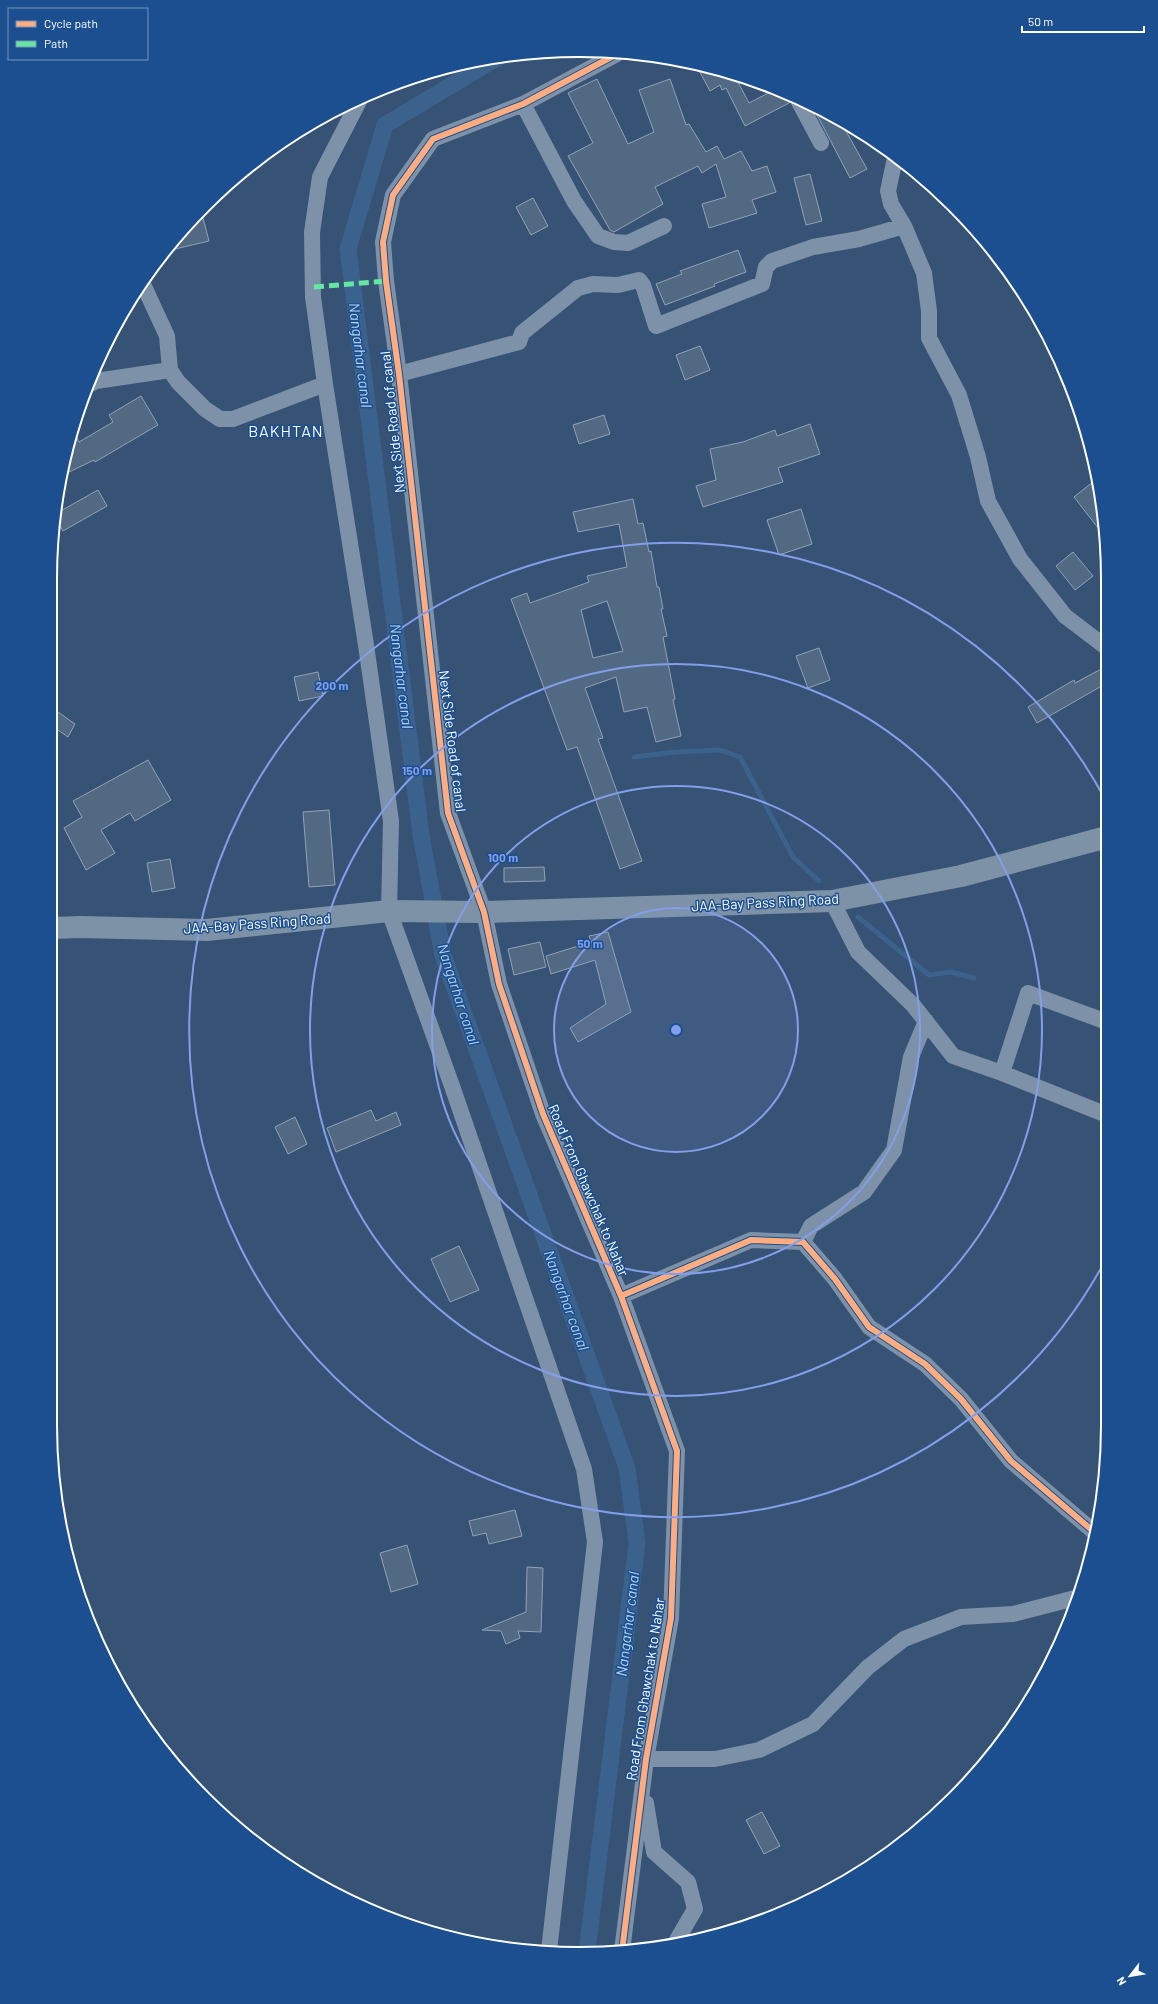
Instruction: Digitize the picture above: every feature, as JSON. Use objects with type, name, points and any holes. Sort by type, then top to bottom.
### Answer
[{"type":"highway","name":"JAA-Bay Pass Ring Road","points":[[57,928],[207,930],[389,911],[474,912],[832,901],[961,876],[1101,839]]},
{"type":"street","name":"Next Side Road of canal","points":[[474,912],[448,813],[399,374],[386,281],[384,242],[393,195],[433,139],[522,104],[610,58]]},
{"type":"street","points":[[522,104],[574,201],[598,236],[614,242],[628,243],[664,226]]},
{"type":"street","points":[[802,107],[820,143]]},
{"type":"street","points":[[356,108],[320,177],[312,232],[313,297],[391,821],[389,911],[452,1086],[584,1469],[595,1542],[550,1946]]},
{"type":"street","points":[[895,163],[888,191],[891,204],[904,226],[924,273],[929,311],[929,338],[959,396],[978,457],[988,501],[1020,559],[1065,616],[1101,643]]},
{"type":"street","points":[[399,374],[519,342],[522,333],[578,288],[593,284],[618,285],[639,280],[643,285],[656,326],[762,284],[766,267],[772,260],[813,247],[859,239],[904,226]]},
{"type":"street","points":[[145,289],[167,336],[170,370],[178,382],[200,403],[220,419],[233,419],[325,384]]},
{"type":"street","points":[[96,381],[170,370]]},
{"type":"street","points":[[832,901],[858,952],[913,1005],[953,1056],[1002,1073],[1101,1113]]},
{"type":"street","name":"Road From Ghawchak to Nahar","points":[[474,912],[543,1114],[620,1296],[677,1451],[671,1618],[646,1759],[623,1945]]},
{"type":"street","points":[[1002,1073],[1028,993],[1101,1020]]},
{"type":"street","points":[[803,1242],[811,1226],[864,1192],[894,1150],[911,1057],[926,1021]]},
{"type":"street","points":[[620,1296],[751,1240],[803,1242],[835,1279],[869,1327],[925,1364],[961,1399],[1011,1461],[1091,1529]]},
{"type":"street","points":[[646,1759],[715,1759],[759,1750],[813,1724],[868,1667],[904,1639],[961,1617],[1013,1614],[1071,1599]]},
{"type":"street","points":[[643,1784],[654,1852],[688,1882],[694,1909],[678,1937]]},
{"type":"building","points":[[699,71],[738,82],[749,103],[768,93],[789,102],[789,103],[745,126],[726,88],[722,90],[720,85],[710,91]]},
{"type":"building","points":[[597,79],[628,144],[654,132],[639,90],[670,79],[686,125],[689,124],[706,152],[717,146],[724,159],[741,151],[752,171],[767,166],[776,192],[752,200],[757,213],[709,228],[702,204],[726,197],[716,164],[702,173],[698,166],[655,187],[663,204],[614,232],[610,230],[568,156],[593,143],[568,93]]},
{"type":"building","points":[[817,115],[846,131],[867,169],[850,178]]},
{"type":"building","points":[[810,174],[822,221],[806,225],[794,178]]},
{"type":"building","points":[[533,198],[548,226],[531,235],[516,207]]},
{"type":"building","points":[[203,218],[209,241],[175,249]]},
{"type":"building","points":[[738,250],[746,272],[714,284],[715,286],[665,305],[656,284],[682,274],[680,271]]},
{"type":"building","points":[[700,346],[710,370],[685,380],[676,355]]},
{"type":"building","points":[[141,396],[158,425],[95,462],[94,460],[68,473],[77,438],[79,442],[113,422],[109,415]]},
{"type":"building","points":[[604,415],[610,434],[579,444],[573,425]]},
{"type":"building","points":[[810,424],[820,454],[778,468],[783,482],[703,507],[696,486],[716,480],[710,449],[743,442],[775,430],[777,436]]},
{"type":"building","points":[[1092,483],[1099,529],[1074,497]]},
{"type":"building","points":[[98,490],[107,506],[63,531],[60,525],[61,511]]},
{"type":"building","points":[[633,499],[638,524],[643,523],[649,552],[651,551],[657,587],[659,587],[663,609],[661,609],[667,636],[663,637],[675,699],[673,700],[681,736],[656,742],[647,707],[624,712],[616,677],[585,688],[603,738],[598,739],[642,861],[620,869],[577,747],[567,750],[511,599],[527,593],[530,603],[589,582],[587,576],[627,567],[619,524],[578,532],[573,512]],"holes":[[[607,601],[623,651],[593,658],[581,610]]]},
{"type":"building","points":[[801,509],[812,544],[779,555],[767,520]]},
{"type":"building","points":[[1073,552],[1093,576],[1075,590],[1056,566]]},
{"type":"building","points":[[819,648],[830,680],[808,688],[796,656]]},
{"type":"building","points":[[1101,669],[1101,686],[1037,723],[1028,707],[1074,680],[1075,683]]},
{"type":"building","points":[[318,672],[323,696],[299,701],[294,677]]},
{"type":"building","points":[[57,711],[75,724],[68,737],[57,729]]},
{"type":"building","points":[[148,760],[171,800],[135,821],[130,813],[101,830],[115,853],[86,870],[64,828],[82,817],[73,801]]},
{"type":"building","points":[[329,810],[335,885],[309,887],[303,812]]},
{"type":"building","points":[[170,859],[175,888],[152,892],[147,863]]},
{"type":"building","points":[[544,867],[545,881],[504,882],[504,868]]},
{"type":"building","points":[[608,932],[631,1012],[578,1042],[570,1028],[606,1004],[595,960],[551,974],[546,956],[591,942],[589,936]]},
{"type":"building","points":[[540,942],[546,967],[514,975],[508,949]]},
{"type":"building","points":[[371,1110],[376,1121],[396,1112],[401,1125],[336,1152],[327,1128]]},
{"type":"building","points":[[295,1117],[307,1144],[288,1154],[275,1127]]},
{"type":"building","points":[[459,1246],[479,1290],[450,1302],[431,1259]]},
{"type":"building","points":[[515,1510],[522,1536],[489,1544],[486,1533],[473,1536],[469,1521]]},
{"type":"building","points":[[407,1545],[418,1584],[391,1592],[380,1553]]},
{"type":"building","points":[[527,1567],[543,1568],[541,1632],[518,1631],[520,1638],[506,1644],[501,1631],[482,1630],[526,1612]]},
{"type":"building","points":[[762,1812],[780,1846],[764,1854],[746,1820]]},
{"type":"waterway","name":"Nangarhar canal","points":[[484,66],[385,125],[348,249],[421,835],[443,955],[627,1468],[637,1543],[588,1947]]},
{"type":"waterway","points":[[634,757],[676,752],[720,750],[740,757],[793,857],[819,881]]},
{"type":"waterway","points":[[858,917],[929,975],[951,972],[974,978]]},
{"type":"marked path","points":[[314,287],[386,281]]},
{"type":"cycle path","points":[[610,58],[523,104],[433,139],[393,195],[383,242],[386,281],[399,374],[448,813],[484,912],[499,984],[543,1114],[621,1296],[677,1451],[671,1618],[646,1759],[623,1945]]},
{"type":"cycle path","points":[[621,1296],[751,1240],[803,1242],[835,1279],[869,1327],[925,1364],[961,1399],[1011,1461],[1091,1529]]},
{"type":"district","name":"BAKHTAN","points":[[286,430]]}]
